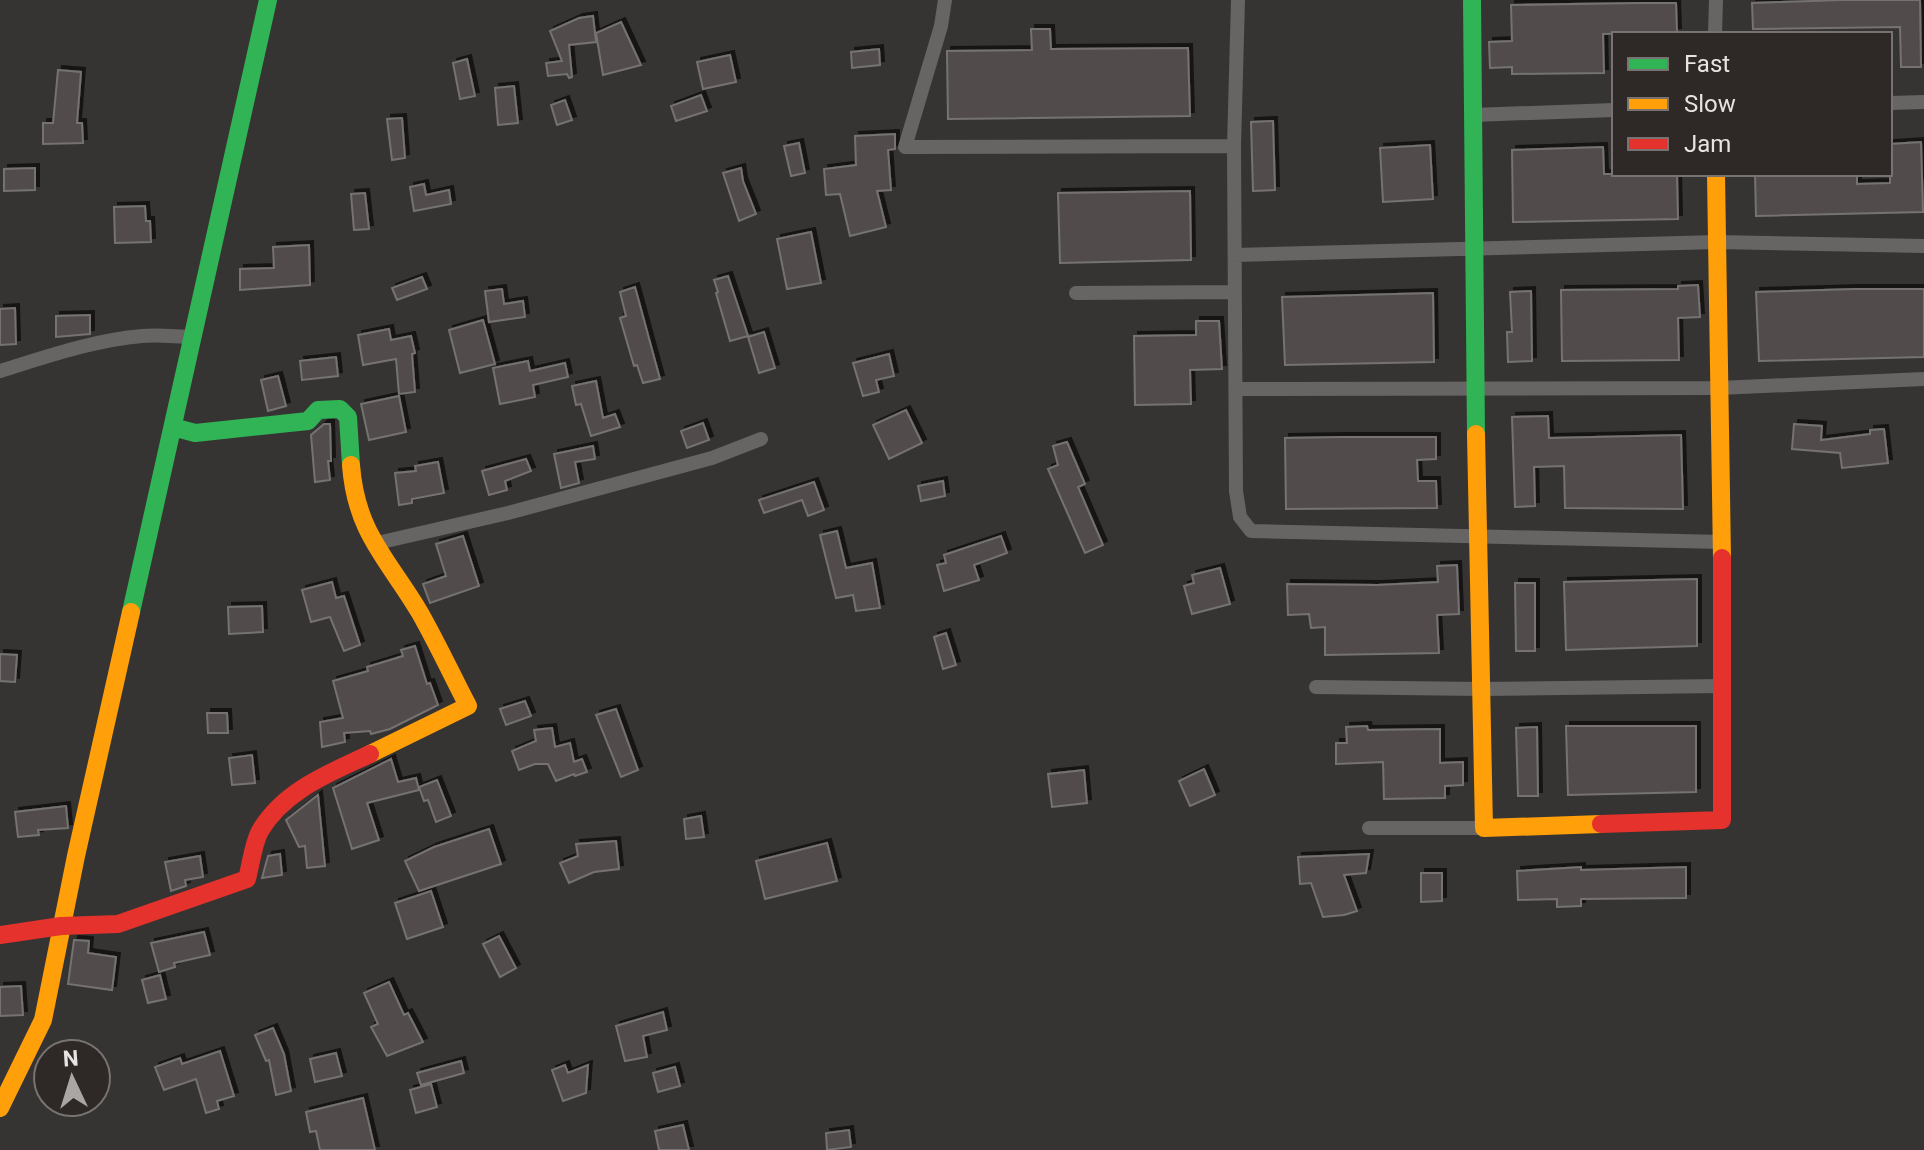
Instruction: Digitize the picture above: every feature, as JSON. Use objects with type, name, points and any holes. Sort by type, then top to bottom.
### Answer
[{"type":"street","points":[[0,1108],[43,1020],[61,926],[268,0]]},
{"type":"street","points":[[945,0],[941,26],[905,147],[1234,146]]},
{"type":"street","points":[[1238,0],[1234,146],[1236,491],[1240,517],[1251,531],[1722,542]]},
{"type":"street","points":[[1472,0],[1477,537],[1484,828]]},
{"type":"street","points":[[1715,32],[1716,0]]},
{"type":"street","points":[[1892,103],[1924,102]]},
{"type":"street","points":[[1472,115],[1612,110]]},
{"type":"street","points":[[1369,828],[1484,828],[1722,820],[1722,542],[1716,176]]},
{"type":"street","points":[[1235,255],[1717,242],[1924,246]]},
{"type":"street","points":[[1076,293],[1235,292]]},
{"type":"street","points":[[0,371],[73,349],[120,339],[145,335],[193,337]]},
{"type":"street","points":[[1236,389],[1719,388],[1924,379]]},
{"type":"street","points":[[0,935],[61,926],[118,924],[247,879],[259,833],[280,804],[312,782],[468,706],[419,612],[373,544],[362,519],[352,474],[348,417],[340,409],[318,410],[308,421],[195,433],[173,427]]},
{"type":"street","points":[[373,544],[610,486],[712,458],[761,439]]},
{"type":"street","points":[[1316,687],[1481,689],[1722,686]]},
{"type":"building","points":[[1920,0],[1921,67],[1901,67],[1900,27],[1753,29],[1752,3]]},
{"type":"building","points":[[1676,3],[1677,32],[1603,34],[1604,73],[1512,74],[1512,67],[1490,68],[1489,42],[1512,41],[1511,5]]},
{"type":"building","points":[[593,16],[596,42],[569,45],[572,77],[569,78],[567,74],[548,76],[546,63],[562,61],[550,31],[579,18]]},
{"type":"building","points":[[621,22],[641,65],[603,75],[596,33]]},
{"type":"building","points":[[1031,29],[1050,29],[1051,49],[1188,48],[1190,116],[948,119],[947,51],[1032,50]]},
{"type":"building","points":[[879,49],[880,65],[852,68],[851,52]]},
{"type":"building","points":[[730,55],[736,82],[703,89],[697,62]]},
{"type":"building","points":[[467,59],[475,96],[460,99],[453,63]]},
{"type":"building","points":[[58,70],[81,72],[77,123],[82,123],[83,143],[43,144],[43,123],[53,123]]},
{"type":"building","points":[[514,86],[518,123],[498,125],[495,88]]},
{"type":"building","points":[[701,95],[707,111],[676,121],[671,106]]},
{"type":"building","points":[[565,100],[572,120],[557,125],[551,105]]},
{"type":"building","points":[[402,118],[405,158],[392,160],[387,119]]},
{"type":"building","points":[[1273,121],[1275,190],[1253,191],[1251,122]]},
{"type":"building","points":[[895,134],[895,149],[888,150],[891,190],[877,191],[886,227],[850,236],[840,194],[826,195],[824,169],[856,165],[855,136]]},
{"type":"building","points":[[1921,142],[1923,212],[1756,216],[1755,176],[1857,176],[1857,184],[1890,183],[1892,144]]},
{"type":"building","points":[[799,143],[805,173],[791,176],[784,146]]},
{"type":"building","points":[[1430,145],[1433,199],[1383,202],[1380,148]]},
{"type":"building","points":[[1603,147],[1604,174],[1677,176],[1678,219],[1513,222],[1512,150]]},
{"type":"building","points":[[35,168],[35,190],[4,191],[4,169]]},
{"type":"building","points":[[741,168],[756,214],[739,221],[723,173]]},
{"type":"building","points":[[424,184],[426,195],[449,190],[451,204],[414,211],[410,187]]},
{"type":"building","points":[[1190,191],[1191,260],[1060,263],[1058,193]]},
{"type":"building","points":[[365,193],[369,229],[354,230],[351,194]]},
{"type":"building","points":[[145,206],[146,221],[150,221],[151,242],[115,243],[114,207]]},
{"type":"building","points":[[811,232],[821,283],[787,289],[777,239]]},
{"type":"building","points":[[309,245],[310,285],[240,290],[240,269],[274,268],[273,247]]},
{"type":"building","points":[[728,276],[748,336],[730,341],[714,280]]},
{"type":"building","points":[[422,277],[427,289],[397,300],[392,288]]},
{"type":"building","points":[[1698,285],[1700,317],[1678,318],[1679,360],[1562,361],[1561,290],[1678,289],[1678,286]]},
{"type":"building","points":[[635,287],[660,379],[643,383],[637,365],[634,366],[620,318],[626,316],[620,292]]},
{"type":"building","points":[[502,289],[504,304],[523,301],[525,317],[489,322],[485,291]]},
{"type":"building","points":[[1924,289],[1924,357],[1759,361],[1756,292]]},
{"type":"building","points":[[1531,291],[1532,361],[1508,362],[1507,332],[1512,332],[1510,292]]},
{"type":"building","points":[[1433,293],[1434,362],[1285,365],[1282,297]]},
{"type":"building","points":[[15,308],[16,344],[0,345],[0,309]]},
{"type":"building","points":[[90,315],[90,334],[56,337],[56,316]]},
{"type":"building","points":[[483,320],[495,364],[460,373],[449,330]]},
{"type":"building","points":[[1196,321],[1219,321],[1222,369],[1190,370],[1191,404],[1135,405],[1134,336],[1196,335]]},
{"type":"building","points":[[389,329],[391,340],[411,336],[415,353],[412,354],[415,392],[399,394],[396,359],[363,365],[358,335]]},
{"type":"building","points":[[764,332],[775,368],[759,373],[748,337]]},
{"type":"building","points":[[889,354],[894,376],[876,380],[879,392],[863,396],[853,363]]},
{"type":"building","points":[[336,357],[338,376],[302,380],[300,361]]},
{"type":"building","points":[[528,361],[530,371],[565,363],[568,377],[533,385],[535,397],[500,404],[493,368]]},
{"type":"building","points":[[278,376],[286,406],[268,411],[261,380]]},
{"type":"building","points":[[596,381],[603,418],[615,414],[620,427],[591,436],[581,404],[576,405],[572,386]]},
{"type":"building","points":[[399,396],[406,432],[369,440],[361,404]]},
{"type":"building","points":[[906,410],[922,443],[889,459],[873,425]]},
{"type":"building","points":[[1548,416],[1549,438],[1681,435],[1683,509],[1565,508],[1564,466],[1534,467],[1535,506],[1515,507],[1512,417]]},
{"type":"building","points":[[703,423],[709,440],[687,448],[681,431]]},
{"type":"building","points":[[324,424],[330,424],[330,480],[315,482],[311,435]]},
{"type":"building","points":[[1794,424],[1822,426],[1821,440],[1870,434],[1870,430],[1884,429],[1888,463],[1842,468],[1840,453],[1792,449]]},
{"type":"building","points":[[1436,437],[1436,459],[1417,460],[1418,481],[1436,481],[1437,508],[1286,509],[1285,438]]},
{"type":"building","points":[[1067,442],[1085,484],[1078,487],[1103,545],[1085,553],[1048,469],[1058,465],[1053,446]]},
{"type":"building","points":[[593,446],[595,459],[575,462],[579,483],[561,488],[554,454]]},
{"type":"building","points":[[526,459],[531,471],[505,481],[507,490],[489,495],[482,471]]},
{"type":"building","points":[[438,462],[444,493],[412,499],[412,503],[399,505],[395,473],[416,471],[415,466]]},
{"type":"building","points":[[943,481],[945,496],[921,501],[918,486]]},
{"type":"building","points":[[814,482],[824,510],[808,516],[802,500],[764,513],[759,500]]},
{"type":"building","points":[[837,531],[846,568],[872,563],[880,608],[856,611],[853,595],[836,598],[820,535]]},
{"type":"building","points":[[463,536],[479,586],[430,603],[423,584],[446,576],[436,544]]},
{"type":"building","points":[[1001,536],[1007,553],[974,565],[979,580],[944,591],[937,565],[946,563],[944,555]]},
{"type":"building","points":[[1457,565],[1459,614],[1437,615],[1439,653],[1325,655],[1325,627],[1311,628],[1309,614],[1288,615],[1287,584],[1438,582],[1437,566]]},
{"type":"building","points":[[1220,568],[1230,604],[1192,614],[1184,586],[1194,583],[1192,575]]},
{"type":"building","points":[[1697,579],[1697,646],[1566,650],[1564,582]]},
{"type":"building","points":[[332,582],[336,598],[344,596],[360,645],[344,651],[330,617],[311,622],[302,590]]},
{"type":"building","points":[[1515,583],[1535,583],[1535,651],[1516,651]]},
{"type":"building","points":[[262,606],[263,632],[229,634],[228,607]]},
{"type":"building","points":[[946,633],[956,665],[943,669],[934,637]]},
{"type":"building","points":[[415,646],[427,684],[430,683],[438,705],[390,729],[371,734],[370,731],[344,733],[345,742],[322,747],[320,722],[343,718],[333,681],[368,671],[367,667],[403,656],[401,650]]},
{"type":"building","points":[[0,654],[17,655],[15,682],[0,681]]},
{"type":"building","points":[[525,701],[531,716],[506,725],[500,709]]},
{"type":"building","points":[[616,709],[638,770],[621,777],[596,715]]},
{"type":"building","points":[[207,713],[227,713],[228,733],[208,733]]},
{"type":"building","points":[[1367,726],[1368,730],[1440,729],[1440,763],[1463,762],[1463,785],[1445,786],[1445,798],[1384,799],[1383,762],[1336,764],[1336,743],[1347,743],[1346,727]]},
{"type":"building","points":[[1566,726],[1696,726],[1696,792],[1568,795]]},
{"type":"building","points":[[1537,727],[1538,796],[1518,796],[1516,728]]},
{"type":"building","points":[[552,728],[555,747],[570,743],[574,762],[582,759],[587,772],[556,781],[548,764],[535,764],[519,770],[512,751],[536,741],[534,730]]},
{"type":"building","points":[[252,755],[255,783],[232,785],[229,758]]},
{"type":"building","points":[[391,759],[398,782],[416,778],[419,790],[367,803],[379,840],[352,849],[333,788]]},
{"type":"building","points":[[1204,769],[1215,795],[1190,806],[1179,781]]},
{"type":"building","points":[[1084,770],[1087,803],[1052,807],[1048,774]]},
{"type":"building","points":[[437,780],[451,816],[436,822],[428,800],[424,801],[419,787]]},
{"type":"building","points":[[318,795],[325,866],[307,868],[305,846],[299,847],[286,820]]},
{"type":"building","points":[[66,806],[68,828],[38,830],[39,835],[18,837],[15,812]]},
{"type":"building","points":[[701,816],[704,837],[686,839],[684,819]]},
{"type":"building","points":[[489,829],[501,864],[419,891],[405,861],[434,847]]},
{"type":"building","points":[[616,841],[619,869],[594,872],[569,883],[560,863],[578,856],[576,844]]},
{"type":"building","points":[[827,843],[837,881],[765,899],[756,861]]},
{"type":"building","points":[[280,854],[282,875],[262,878],[268,856]]},
{"type":"building","points":[[1369,854],[1366,873],[1344,875],[1357,911],[1323,917],[1311,883],[1300,884],[1298,857]]},
{"type":"building","points":[[200,856],[203,877],[185,880],[186,886],[171,891],[165,862]]},
{"type":"building","points":[[1581,867],[1581,870],[1686,867],[1686,898],[1581,899],[1581,906],[1557,907],[1557,899],[1518,900],[1517,871]]},
{"type":"building","points":[[1421,873],[1442,873],[1442,901],[1421,902]]},
{"type":"building","points":[[431,891],[443,927],[407,939],[395,903]]},
{"type":"building","points":[[204,932],[210,955],[174,963],[175,967],[159,972],[151,943]]},
{"type":"building","points":[[499,936],[516,968],[500,977],[483,944]]},
{"type":"building","points":[[74,940],[89,941],[88,953],[116,957],[112,990],[68,984]]},
{"type":"building","points":[[160,975],[166,999],[148,1003],[142,980]]},
{"type":"building","points":[[389,982],[404,1015],[408,1013],[423,1042],[387,1056],[371,1027],[378,1024],[364,993]]},
{"type":"building","points":[[21,986],[23,1015],[0,1016],[0,987]]},
{"type":"building","points":[[663,1012],[667,1030],[643,1036],[647,1057],[625,1061],[616,1026]]},
{"type":"building","points":[[273,1028],[284,1054],[291,1091],[276,1095],[269,1060],[266,1061],[255,1035]]},
{"type":"building","points":[[220,1051],[234,1096],[217,1101],[219,1109],[206,1113],[196,1079],[164,1090],[155,1067],[180,1058],[182,1064]]},
{"type":"building","points":[[336,1053],[342,1076],[315,1082],[310,1059]]},
{"type":"building","points":[[461,1061],[464,1073],[421,1085],[417,1073]]},
{"type":"building","points":[[565,1065],[568,1073],[588,1065],[586,1093],[563,1101],[552,1070]]},
{"type":"building","points":[[675,1067],[680,1086],[658,1092],[653,1073]]},
{"type":"building","points":[[431,1084],[437,1107],[416,1113],[410,1090]]},
{"type":"building","points":[[363,1098],[375,1150],[320,1150],[316,1131],[310,1132],[306,1112]]},
{"type":"building","points":[[683,1125],[689,1150],[659,1150],[655,1131]]},
{"type":"building","points":[[849,1130],[851,1147],[827,1150],[826,1133]]},
{"type":"traffic: fast","points":[[131,612],[268,0]]},
{"type":"traffic: fast","points":[[1472,0],[1476,434]]},
{"type":"traffic: fast","points":[[173,427],[195,433],[308,421],[318,410],[340,409],[348,417],[351,465]]},
{"type":"traffic: slow","points":[[1716,176],[1722,558]]},
{"type":"traffic: slow","points":[[1476,434],[1484,828],[1601,824]]},
{"type":"traffic: slow","points":[[351,465],[359,509],[375,544],[420,613],[468,706],[370,754]]},
{"type":"traffic: slow","points":[[0,1108],[43,1020],[131,612]]},
{"type":"traffic: jam","points":[[1601,824],[1722,820],[1722,558]]},
{"type":"traffic: jam","points":[[0,935],[61,926],[118,924],[247,879],[260,831],[282,804],[309,784],[370,754]]}]
